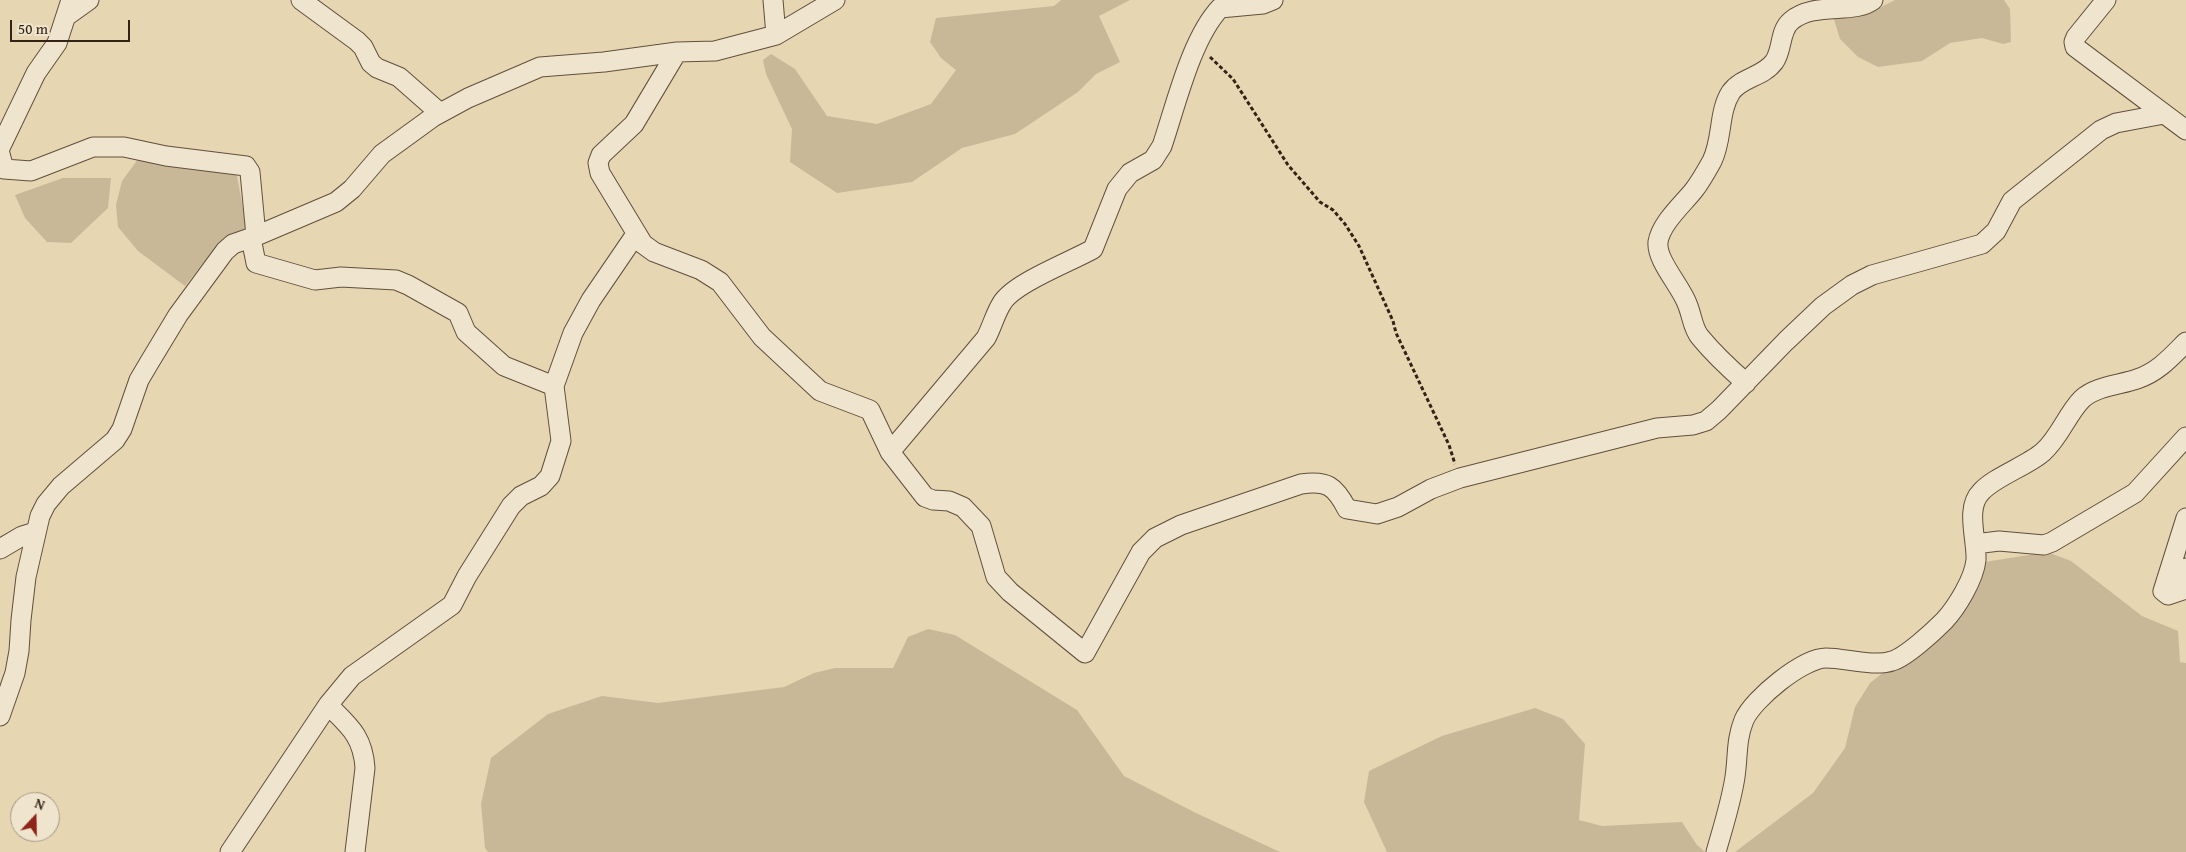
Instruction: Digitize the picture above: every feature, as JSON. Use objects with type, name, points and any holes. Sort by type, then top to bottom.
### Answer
[{"type":"street","points":[[0,148],[36,73],[57,43],[69,8],[89,0]]},
{"type":"street","points":[[301,0],[357,41],[363,47],[371,63],[377,68],[399,76],[440,113]]},
{"type":"street","points":[[773,0],[776,35]]},
{"type":"street","points":[[0,716],[15,672],[19,651],[20,620],[26,577],[35,532],[46,504],[61,486],[115,440],[122,429],[139,380],[148,363],[178,315],[225,251],[233,244],[336,202],[352,189],[382,154],[440,113],[468,98],[540,67],[604,62],[677,52],[715,51],[776,35],[835,0]]},
{"type":"street","points":[[890,452],[986,338],[993,326],[1002,302],[1015,288],[1093,249],[1117,189],[1130,173],[1153,160],[1162,146],[1196,45],[1209,20],[1220,8],[1263,4],[1273,0]]},
{"type":"street","points":[[1746,383],[1724,364],[1699,336],[1680,287],[1668,270],[1658,250],[1658,240],[1665,225],[1696,188],[1712,160],[1718,145],[1724,109],[1732,91],[1742,81],[1766,70],[1774,63],[1785,29],[1790,22],[1812,11],[1864,6],[1873,0]]},
{"type":"street","points":[[2106,0],[2076,37],[2075,47],[2186,130]]},
{"type":"street","points":[[677,52],[634,124],[601,155],[598,163],[600,173],[626,214],[636,234],[643,244],[654,252],[701,270],[720,282],[762,336],[820,391],[870,410],[890,452],[925,497],[949,501],[963,506],[981,526],[996,577],[1010,592],[1084,653],[1141,552],[1155,538],[1181,525],[1301,484],[1318,482],[1330,486],[1348,509],[1377,514],[1398,508],[1431,489],[1460,478],[1657,428],[1693,425],[1706,421],[1720,410],[1823,306],[1852,284],[1872,276],[1982,244],[1996,231],[2012,201],[2101,130],[2116,123],[2164,114]]},
{"type":"street","points":[[2,161],[31,171],[92,148],[124,146],[166,156],[246,166],[250,172],[256,263],[315,280],[350,278],[396,280],[458,313],[466,332],[504,366],[554,386]]},
{"type":"street","points":[[230,852],[328,705],[352,676],[452,605],[467,576],[512,506],[521,496],[541,486],[550,476],[561,441],[554,386],[573,334],[591,300],[636,234]]},
{"type":"street","points":[[1716,852],[1730,805],[1736,773],[1737,742],[1745,717],[1769,690],[1800,667],[1823,658],[1891,662],[1901,657],[1945,620],[1973,574],[1976,560],[1973,504],[1981,491],[2042,453],[2052,443],[2083,399],[2098,390],[2138,379],[2158,369],[2186,342]]},
{"type":"street","points":[[1975,544],[1999,541],[2044,544],[2052,542],[2135,493],[2186,437]]},
{"type":"street","points":[[2163,591],[2186,518]]},
{"type":"street","points":[[0,549],[22,536],[35,532]]},
{"type":"street","points":[[2163,591],[2186,568]]},
{"type":"street","points":[[2163,591],[2168,595],[2186,590]]},
{"type":"street","points":[[328,705],[350,726],[360,741],[364,754],[365,768],[355,852]]},
{"type":"path","points":[[1196,45],[1233,78],[1288,165],[1320,202],[1333,210],[1359,246],[1400,342],[1449,445],[1460,478]]},
{"type":"shaded area","points":[[1061,0],[1130,0],[1099,16],[1120,62],[1096,74],[1078,92],[1015,134],[962,148],[912,182],[837,193],[790,162],[792,129],[766,74],[763,60],[771,54],[795,69],[827,116],[877,124],[931,104],[956,70],[941,58],[930,42],[936,18],[1054,6]]},
{"type":"shaded area","points":[[1895,0],[2004,0],[2010,9],[2011,42],[2003,44],[1982,38],[1950,43],[1922,61],[1878,67],[1858,57],[1840,39],[1833,16],[1848,11],[1875,10]]},
{"type":"shaded area","points":[[141,155],[236,171],[247,230],[228,239],[212,252],[185,286],[138,251],[118,227],[116,205],[122,181]]},
{"type":"shaded area","points":[[63,178],[111,178],[108,208],[71,243],[47,242],[25,218],[15,195]]},
{"type":"shaded area","points":[[2047,552],[2071,561],[2142,616],[2178,631],[2180,662],[2186,663],[2186,852],[1735,852],[1813,793],[1845,748],[1855,707],[1870,683],[1922,642],[1985,562]]},
{"type":"shaded area","points":[[928,629],[955,635],[1077,710],[1124,776],[1194,812],[1280,852],[488,852],[485,848],[481,804],[491,758],[548,714],[602,696],[658,703],[784,687],[814,673],[835,668],[893,668],[908,637]]},
{"type":"shaded area","points":[[1535,708],[1563,719],[1585,744],[1579,820],[1602,826],[1682,822],[1697,845],[1705,852],[1387,852],[1364,802],[1369,771],[1442,736]]}]
